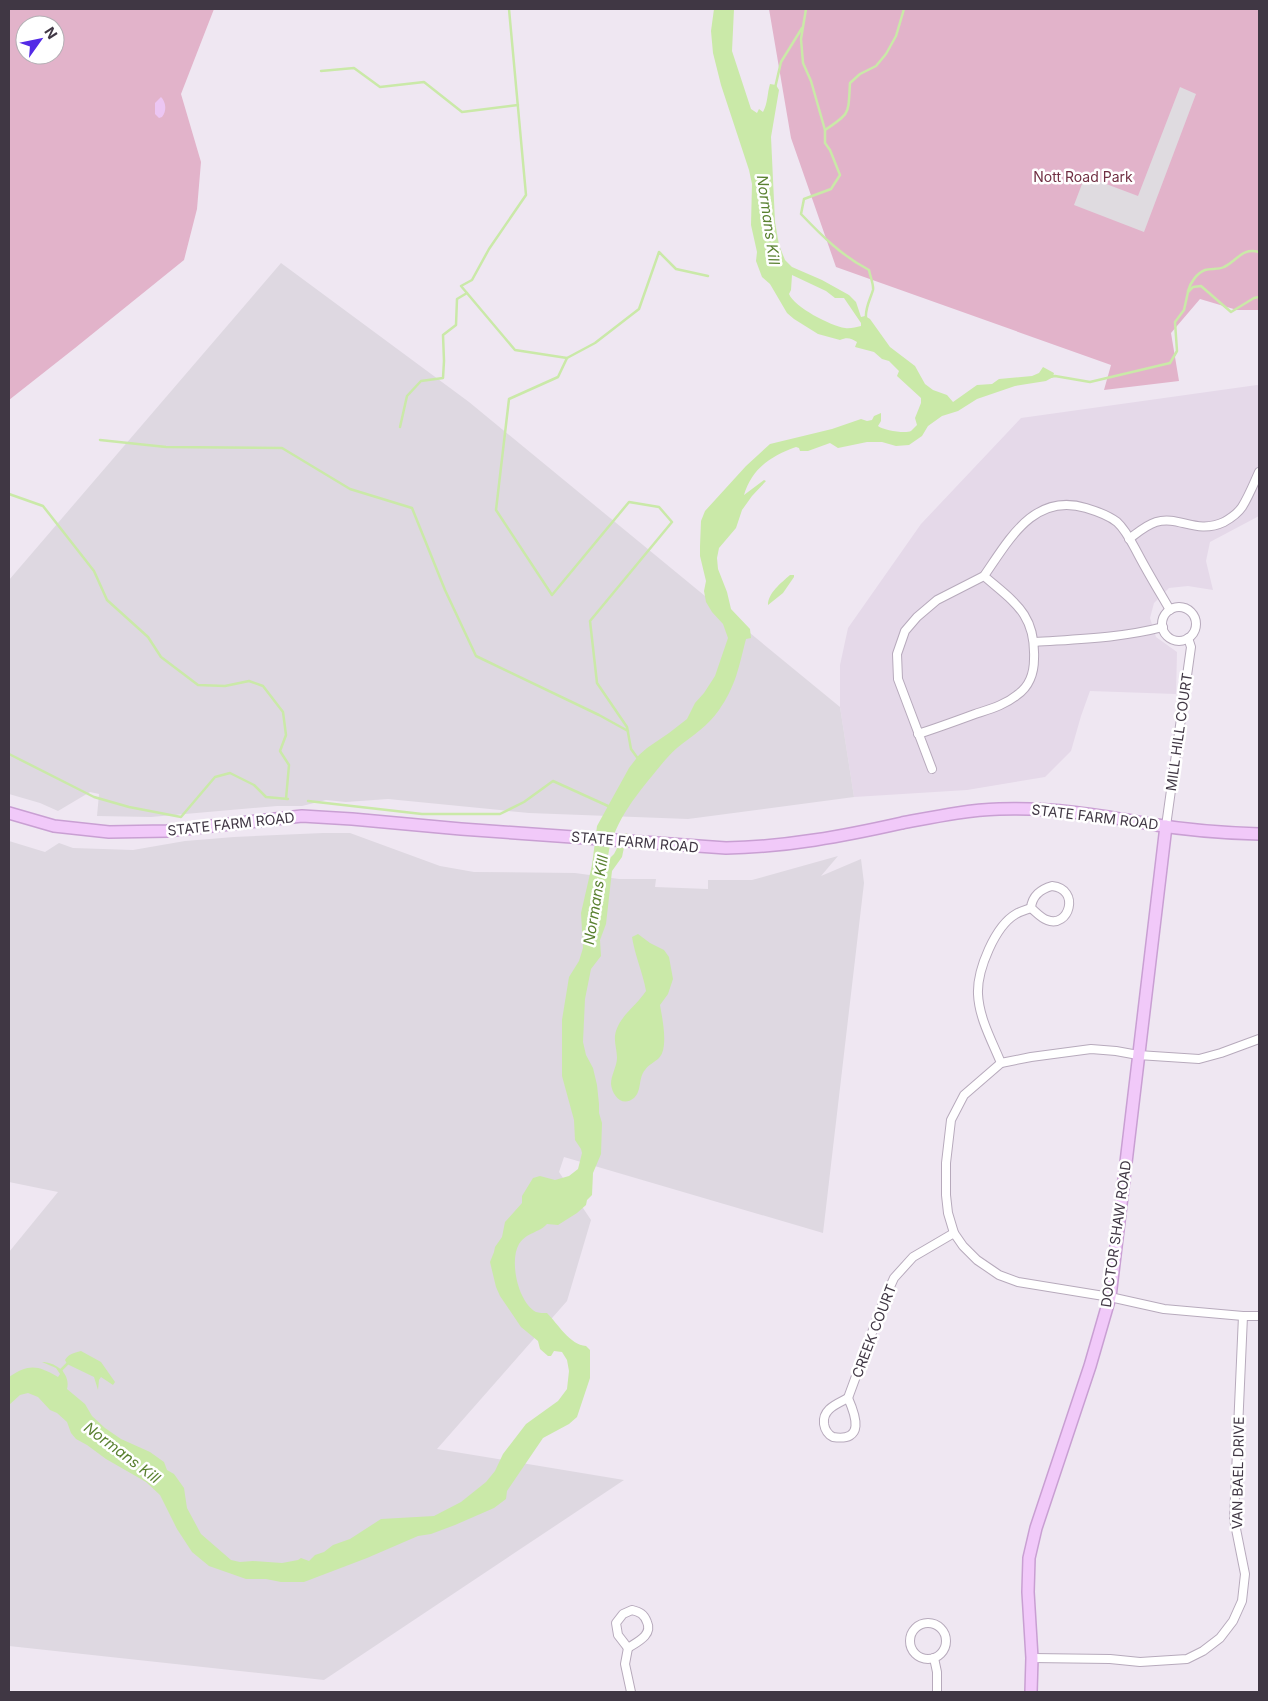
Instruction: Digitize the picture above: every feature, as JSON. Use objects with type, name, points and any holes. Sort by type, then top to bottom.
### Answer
[{"type":"main road","name":"STATE FARM ROAD","points":[[9,813],[54,826],[109,832],[167,830],[302,816],[639,841],[704,848],[761,847],[807,842],[966,811],[1000,808],[1045,809],[1225,833],[1259,834]]},
{"type":"main road","name":"DOCTOR SHAW ROAD","points":[[1031,1692],[1032,1658],[1028,1592],[1029,1558],[1036,1528],[1090,1366],[1110,1298],[1166,826]]},
{"type":"street","points":[[1129,539],[1145,527],[1156,522],[1168,521],[1203,528],[1217,525],[1231,518],[1242,508],[1259,472]]},
{"type":"street","points":[[932,770],[898,679],[897,654],[905,631],[917,617],[937,600],[984,576],[1016,530],[1034,514],[1053,506],[1078,506],[1100,512],[1117,522],[1129,539],[1170,610],[1164,618],[1164,632],[1172,639],[1183,640],[1188,638]]},
{"type":"street","points":[[918,734],[1000,705],[1018,695],[1029,684],[1034,666],[1035,642],[1032,628],[1024,613],[1015,602],[984,576]]},
{"type":"street","name":"MILL HILL COURT","points":[[1166,826],[1191,647],[1188,638],[1195,630],[1196,625],[1193,615],[1185,608],[1170,610]]},
{"type":"street","points":[[1035,642],[1112,637],[1141,633],[1163,627]]},
{"type":"street","points":[[1052,886],[1063,890],[1070,900],[1069,911],[1057,920],[1048,921],[1031,908],[1033,899],[1052,886]]},
{"type":"street","points":[[1001,1063],[984,1023],[978,994],[982,968],[988,950],[1004,925],[1016,914],[1031,908]]},
{"type":"street","points":[[1259,1039],[1199,1059],[1138,1055],[1091,1049],[1001,1063],[964,1095],[951,1120],[946,1163],[948,1213],[954,1233],[963,1246],[977,1260],[999,1276],[1018,1282],[1164,1309],[1259,1316]]},
{"type":"street","name":"CREEK COURT","points":[[848,1398],[894,1278],[913,1257],[954,1233]]},
{"type":"street","name":"VAN BAEL DRIVE","points":[[1032,1658],[1110,1659],[1140,1662],[1186,1659],[1203,1651],[1220,1638],[1233,1621],[1242,1601],[1245,1574],[1234,1519],[1243,1316]]},
{"type":"street","points":[[848,1398],[856,1420],[856,1426],[852,1434],[842,1438],[832,1437],[824,1428],[823,1419],[827,1410],[848,1398]]},
{"type":"street","points":[[628,1648],[646,1635],[649,1629],[649,1624],[644,1615],[632,1610],[623,1614],[616,1623],[618,1635],[628,1648],[626,1664],[631,1692]]},
{"type":"street","points":[[920,1624],[935,1624],[945,1635],[945,1645],[942,1651],[934,1658],[919,1657],[910,1646],[911,1633],[920,1624]]},
{"type":"street","points":[[934,1658],[936,1692]]},
{"type":"shaded area","points":[[1180,87],[1196,94],[1144,232],[1074,205],[1085,176],[1138,196]]},
{"type":"shaded area","points":[[281,263],[469,402],[840,707],[854,797],[688,819],[529,813],[388,799],[346,802],[326,800],[302,806],[277,806],[151,817],[97,816],[99,794],[90,792],[58,811],[40,803],[9,794],[9,580]]},
{"type":"shaded area","points":[[1259,386],[1259,516],[1210,542],[1206,561],[1213,590],[1188,586],[1169,588],[1154,603],[1150,618],[1156,637],[1177,652],[1176,694],[1090,691],[1071,751],[1045,777],[967,790],[854,797],[840,707],[840,665],[848,628],[921,524],[1021,418]]},
{"type":"shaded area","points":[[350,833],[440,866],[474,872],[575,873],[619,879],[656,879],[655,887],[708,889],[708,880],[752,880],[838,856],[821,876],[861,859],[864,883],[823,1233],[564,1157],[559,1172],[591,1220],[567,1301],[437,1449],[624,1480],[324,1680],[9,1646],[9,1252],[58,1192],[9,1182],[9,841],[45,852],[59,843],[73,848],[133,850],[185,841]]},
{"type":"green space","points":[[9,9],[214,9],[181,94],[201,162],[197,209],[184,260],[9,400]]},
{"type":"green space","name":"Nott Road Park","points":[[769,9],[1259,9],[1259,310],[1237,310],[1200,299],[1171,333],[1179,381],[1104,390],[1111,365],[836,267],[791,138]]},
{"type":"sand","points":[[161,97],[164,101],[165,109],[164,115],[159,118],[155,114],[155,103]]},
{"type":"water","name":"Normans Kill","points":[[714,9],[734,9],[732,51],[751,109],[757,113],[759,109],[763,112],[770,84],[776,85],[779,90],[771,137],[775,222],[779,245],[785,260],[792,267],[822,280],[849,295],[856,302],[861,317],[865,316],[870,319],[890,347],[915,366],[925,384],[933,390],[947,395],[953,402],[977,385],[992,384],[999,379],[1032,376],[1039,373],[1043,367],[1054,373],[1053,377],[1046,381],[1015,386],[977,399],[958,411],[942,416],[928,426],[922,436],[909,445],[896,446],[882,442],[867,442],[838,448],[830,443],[808,451],[800,451],[796,447],[778,454],[757,470],[752,477],[744,495],[764,480],[766,481],[742,510],[736,528],[719,548],[717,558],[718,569],[731,609],[750,629],[751,638],[746,639],[739,667],[725,701],[715,716],[705,726],[671,754],[636,796],[616,830],[608,856],[610,858],[614,854],[625,833],[627,833],[622,857],[612,871],[606,924],[600,940],[601,956],[591,969],[585,999],[583,1042],[597,1085],[599,1113],[602,1123],[601,1154],[593,1173],[592,1195],[587,1200],[586,1205],[577,1213],[558,1225],[547,1224],[526,1237],[519,1244],[516,1251],[515,1270],[524,1300],[536,1312],[547,1313],[570,1338],[590,1350],[590,1378],[577,1417],[569,1424],[543,1438],[507,1491],[506,1499],[494,1508],[455,1525],[431,1534],[418,1536],[304,1582],[246,1579],[209,1566],[192,1552],[177,1529],[160,1495],[146,1482],[76,1439],[71,1433],[67,1422],[57,1413],[50,1410],[38,1397],[28,1393],[20,1395],[9,1405],[9,1377],[28,1368],[39,1368],[58,1377],[60,1374],[56,1368],[42,1362],[52,1364],[61,1370],[67,1378],[67,1389],[85,1404],[92,1416],[105,1428],[121,1439],[150,1452],[164,1462],[167,1470],[174,1474],[184,1488],[187,1508],[201,1534],[231,1560],[240,1562],[282,1563],[301,1558],[309,1561],[315,1555],[324,1552],[333,1545],[350,1539],[381,1519],[434,1516],[461,1502],[486,1482],[495,1471],[503,1454],[526,1424],[558,1401],[567,1389],[569,1371],[567,1360],[562,1352],[554,1351],[551,1356],[548,1356],[540,1349],[538,1341],[521,1327],[500,1296],[490,1262],[495,1247],[502,1237],[505,1222],[522,1203],[522,1196],[533,1178],[540,1176],[555,1180],[569,1176],[578,1169],[582,1153],[575,1140],[574,1120],[562,1076],[562,1020],[569,977],[579,961],[583,948],[581,913],[592,865],[597,826],[629,768],[639,755],[687,719],[695,703],[715,676],[728,638],[723,624],[706,602],[704,591],[706,581],[700,556],[700,546],[701,521],[705,511],[746,466],[770,444],[832,429],[861,419],[872,420],[874,416],[881,413],[881,421],[878,426],[884,429],[908,432],[917,425],[915,418],[921,398],[897,376],[899,371],[889,361],[882,359],[874,352],[855,347],[857,342],[853,340],[847,338],[840,340],[818,334],[794,319],[787,313],[770,284],[762,277],[756,261],[757,252],[751,225],[752,184],[721,85],[713,53],[711,31]],"holes":[[[792,275],[826,291],[835,298],[844,298],[861,323],[861,326],[845,328],[822,320],[798,305],[789,294]]]},
{"type":"water","points":[[790,575],[794,575],[794,577],[783,593],[768,605],[770,596]]},
{"type":"water","points":[[638,934],[664,950],[669,957],[673,979],[668,994],[660,1005],[664,1032],[662,1053],[643,1073],[638,1092],[634,1098],[625,1102],[618,1099],[613,1092],[611,1084],[617,1061],[615,1038],[618,1025],[646,991],[632,937]]},
{"type":"water","points":[[81,1351],[101,1362],[115,1382],[113,1385],[101,1377],[98,1390],[94,1377],[67,1364],[65,1360],[68,1356]]},
{"type":"waterway","points":[[509,9],[526,195],[489,249],[472,280],[461,286],[515,350],[567,358]]},
{"type":"waterway","points":[[806,9],[801,39],[803,63],[811,81],[825,130]]},
{"type":"waterway","points":[[866,318],[867,307],[873,290],[869,270],[841,252],[801,214],[804,199],[831,189],[840,175],[830,150],[825,143],[825,130],[844,116],[848,107],[850,83],[860,74],[876,66],[886,54],[896,36],[904,9]]},
{"type":"waterway","points":[[775,88],[781,62],[802,28]]},
{"type":"waterway","points":[[321,71],[354,68],[380,87],[424,82],[462,112],[518,105]]},
{"type":"waterway","points":[[1188,291],[1194,279],[1202,271],[1224,267],[1248,251],[1259,252]]},
{"type":"waterway","points":[[639,760],[631,749],[627,727],[597,683],[590,621],[672,522],[659,507],[629,502],[552,595],[496,510],[509,399],[558,377],[567,358],[595,343],[639,309],[659,252],[676,269],[708,276]]},
{"type":"waterway","points":[[1050,377],[1055,376],[1090,382],[1170,363],[1177,351],[1175,322],[1184,310],[1188,292],[1193,287],[1201,286],[1231,312],[1259,297]]},
{"type":"waterway","points":[[400,427],[407,396],[421,381],[443,378],[443,335],[456,325],[457,299],[467,293]]},
{"type":"waterway","points":[[100,440],[166,447],[282,448],[350,489],[412,508],[445,590],[476,656],[599,715],[628,731]]},
{"type":"waterway","points":[[9,494],[43,506],[94,571],[107,600],[148,637],[161,657],[198,685],[225,686],[249,681],[263,686],[283,712],[286,735],[280,751],[289,765],[286,799]]},
{"type":"waterway","points":[[9,754],[94,797],[129,807],[181,817],[215,777],[230,773],[254,785],[266,797],[288,799]]},
{"type":"waterway","points":[[308,801],[422,814],[500,814],[524,802],[553,781],[608,806]]},
{"type":"waterway","points":[[62,1372],[61,1370],[67,1364]]}]
